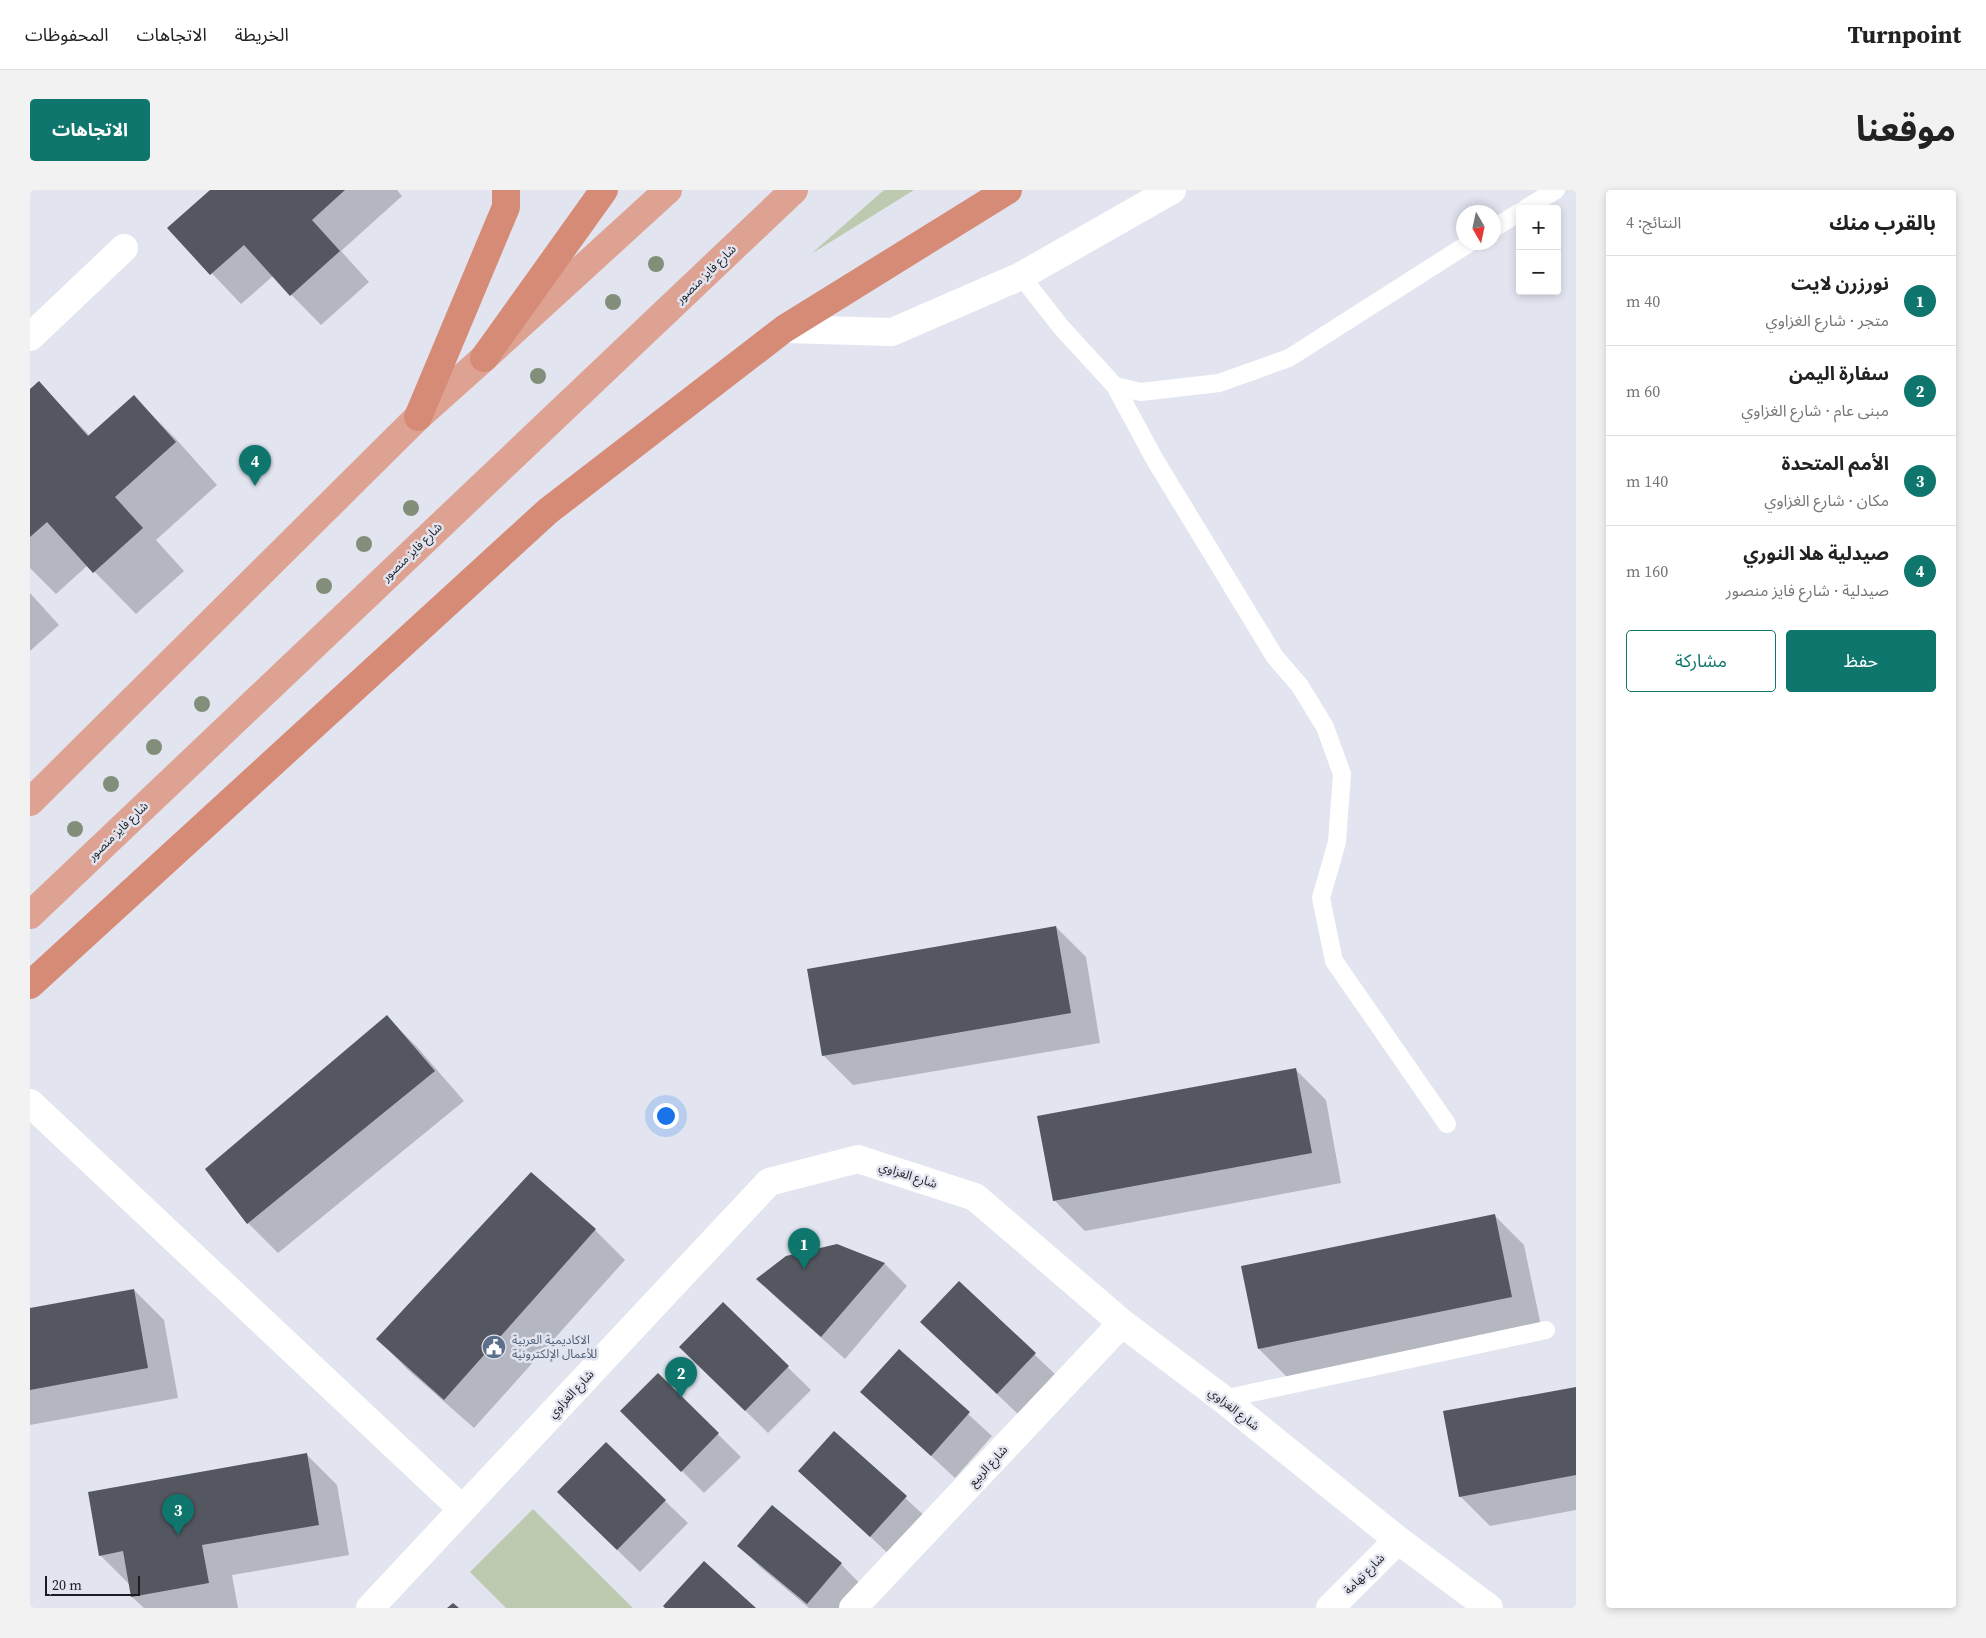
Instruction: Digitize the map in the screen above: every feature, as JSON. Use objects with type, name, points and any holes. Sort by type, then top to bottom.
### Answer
[{"type":"highway","points":[[418,417],[506,207],[506,190]]},
{"type":"highway","points":[[484,358],[604,190]]},
{"type":"highway","points":[[30,802],[418,417],[668,190]]},
{"type":"highway","name":"شارع فايز منصور","points":[[30,915],[794,190]]},
{"type":"highway","points":[[30,985],[548,511],[784,329],[1008,190]]},
{"type":"street","points":[[784,329],[892,332],[1022,276],[1172,190]]},
{"type":"street","points":[[30,337],[124,248]]},
{"type":"street","points":[[30,1103],[462,1509]]},
{"type":"street","name":"شارع الغزاوي","points":[[370,1608],[769,1182],[858,1159],[975,1197],[1122,1323],[1223,1399],[1398,1540],[1489,1608]]},
{"type":"street","name":"شارع الربيع","points":[[853,1608],[1122,1323]]},
{"type":"street","name":"شارع تهامة","points":[[1330,1608],[1398,1540]]},
{"type":"lane","points":[[1532,205],[1556,190]]},
{"type":"lane","points":[[1501,224],[1516,214]]},
{"type":"lane","points":[[1115,386],[1141,392],[1219,383],[1289,358],[1458,250]]},
{"type":"lane","points":[[1022,276],[1062,327],[1115,386],[1155,460],[1275,657],[1300,686],[1325,728],[1342,774],[1337,842],[1321,898],[1334,961],[1447,1124]]},
{"type":"lane","points":[[1223,1399],[1546,1330]]},
{"type":"green space","points":[[884,190],[914,190],[811,254]]},
{"type":"green space","points":[[533,1509],[633,1608],[506,1608],[470,1572]]},
{"type":"building","points":[[210,190],[345,190],[312,220],[340,251],[290,296],[244,245],[210,275],[167,228]]},
{"type":"building","points":[[39,381],[88,436],[134,395],[176,442],[115,497],[143,528],[93,573],[47,522],[30,537],[30,389]]},
{"type":"building","points":[[1056,926],[1071,1013],[822,1056],[807,969]]},
{"type":"building","points":[[387,1015],[435,1071],[247,1224],[205,1169]]},
{"type":"building","points":[[1296,1068],[1312,1153],[1053,1201],[1037,1116]]},
{"type":"building","points":[[531,1172],[596,1229],[444,1400],[376,1339]]},
{"type":"building","points":[[1495,1214],[1512,1297],[1258,1349],[1241,1266]]},
{"type":"building","points":[[837,1244],[885,1263],[821,1337],[756,1279],[786,1256]]},
{"type":"building","points":[[959,1281],[1036,1353],[997,1394],[920,1322]]},
{"type":"building","points":[[134,1289],[148,1368],[30,1390],[30,1308]]},
{"type":"building","points":[[723,1302],[789,1366],[745,1411],[679,1347]]},
{"type":"building","points":[[899,1349],[970,1412],[931,1456],[860,1392]]},
{"type":"building","points":[[658,1373],[719,1433],[681,1472],[620,1411]]},
{"type":"building","points":[[1576,1387],[1576,1475],[1459,1497],[1443,1411]]},
{"type":"building","points":[[834,1431],[907,1496],[870,1537],[798,1471]]},
{"type":"building","points":[[606,1442],[666,1500],[617,1550],[557,1492]]},
{"type":"building","points":[[307,1453],[319,1525],[202,1545],[209,1583],[131,1597],[123,1551],[99,1556],[88,1492]]},
{"type":"building","points":[[772,1505],[842,1563],[807,1604],[737,1546]]},
{"type":"building","points":[[704,1561],[756,1608],[665,1608],[663,1606]]},
{"type":"building","points":[[453,1603],[459,1608],[447,1608]]},
{"type":"place","name":"صيدلية هلا النوري","points":[[255,486]]},
{"type":"place","name":"نورزرن لايت","points":[[804,1269]]},
{"type":"place","name":"الاكاديمية العربية للأعمال الإلكترونية","points":[[494,1347]]},
{"type":"place","name":"سفارة اليمن","points":[[681,1398]]},
{"type":"place","name":"الأمم المتحدة","points":[[178,1535]]}]
